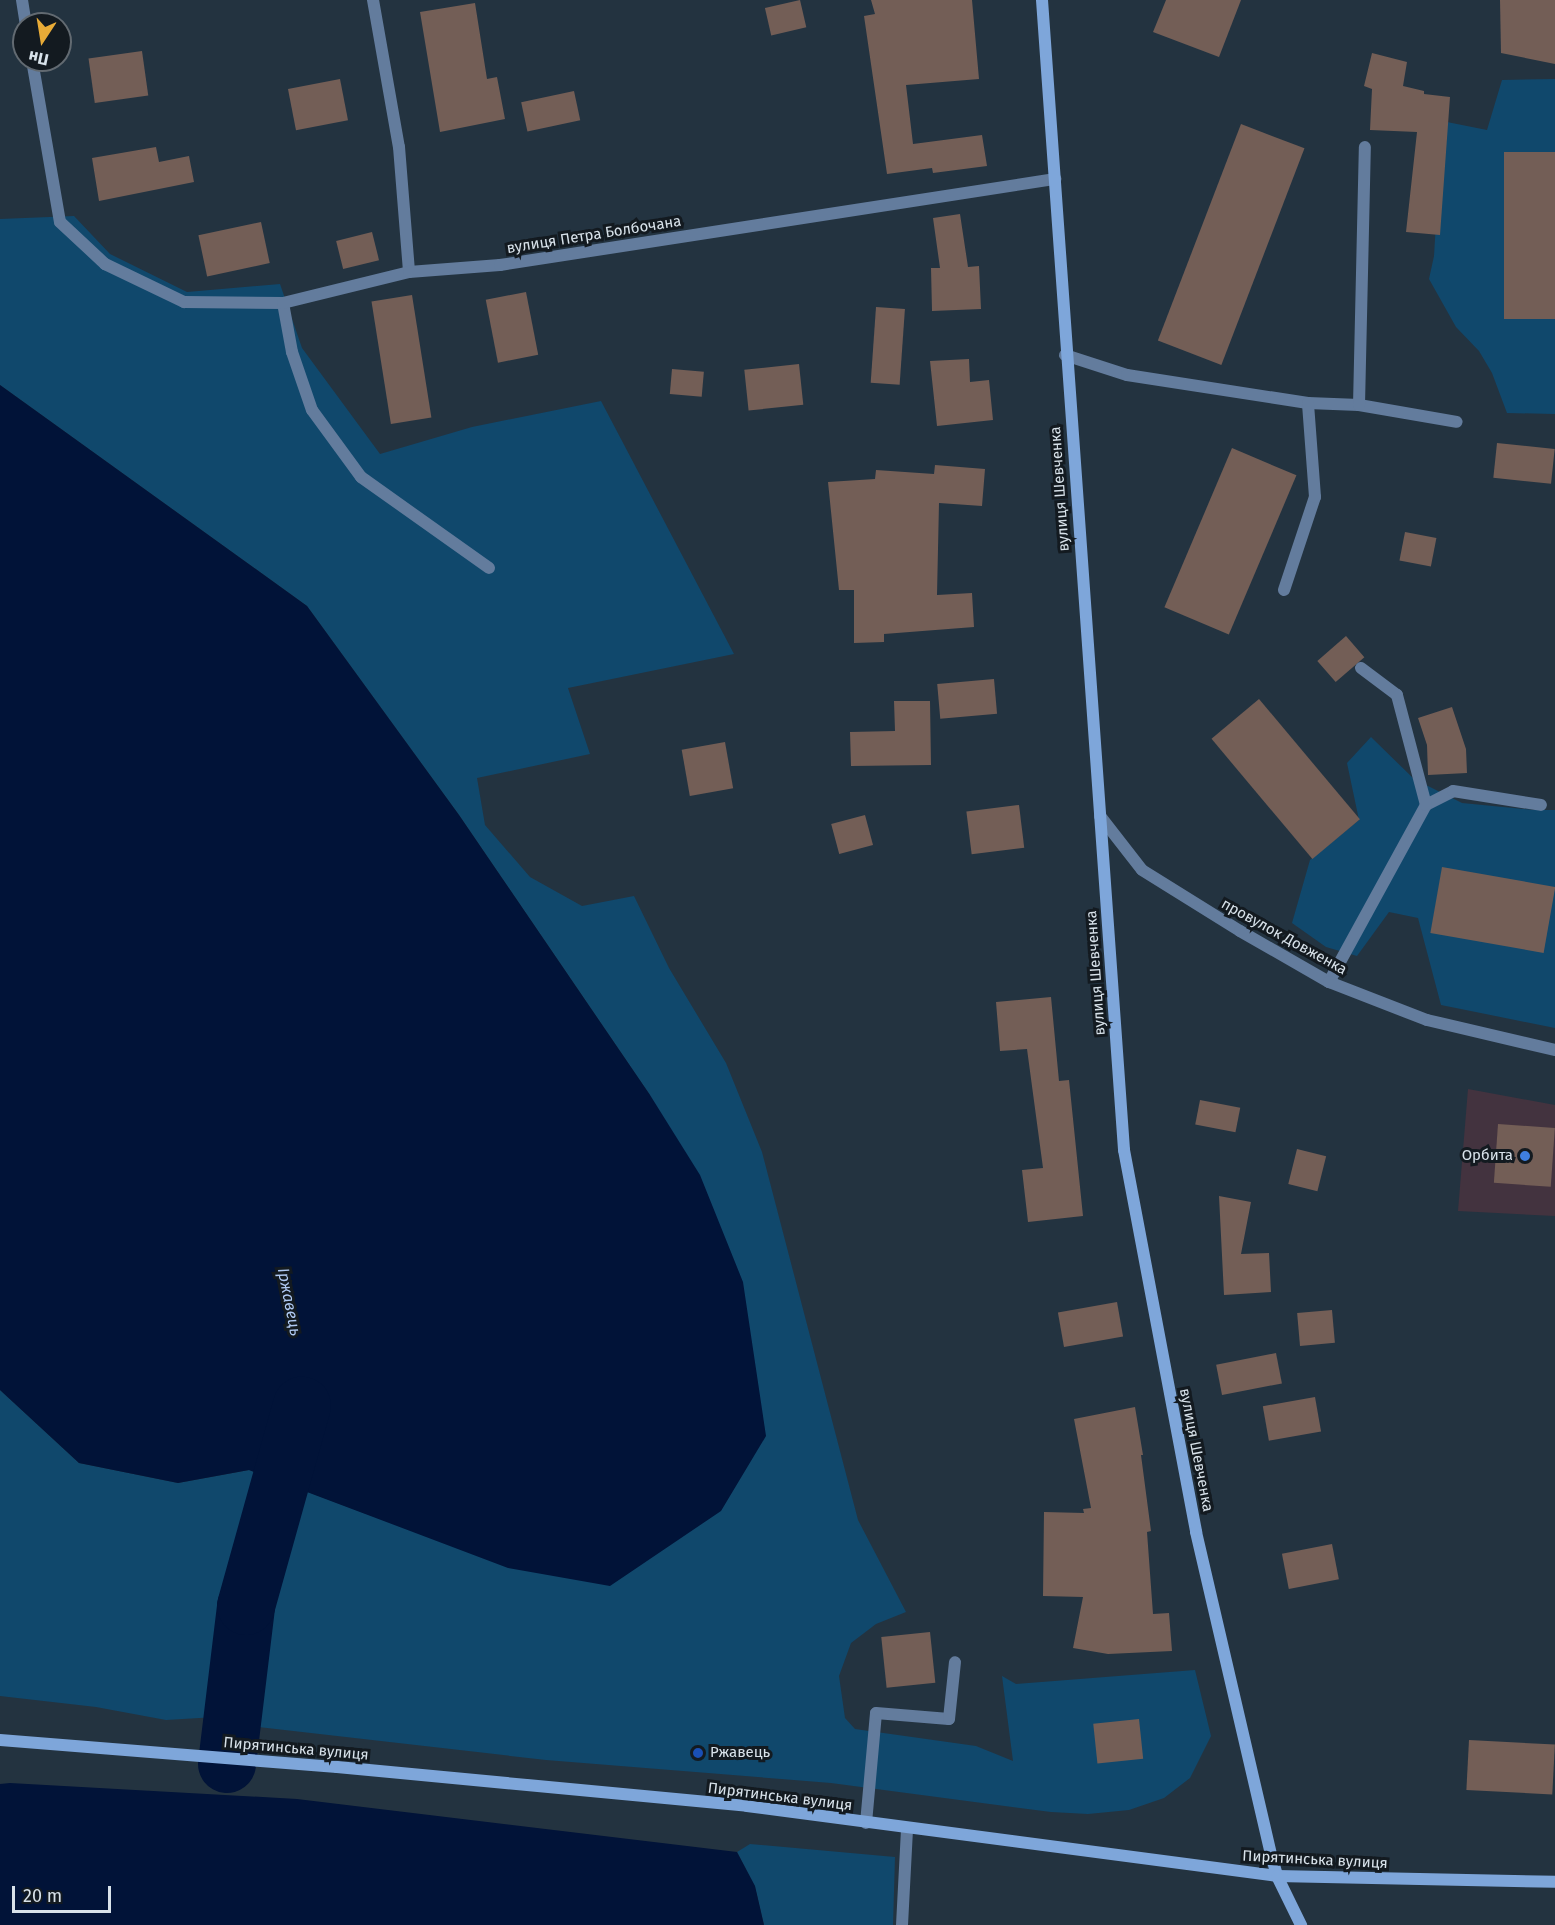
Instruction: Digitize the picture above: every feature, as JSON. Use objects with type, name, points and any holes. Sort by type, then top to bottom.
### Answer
[{"type":"street","points":[[373,0],[399,147],[409,272]]},
{"type":"street","name":"вулиця Шевченка","points":[[1042,0],[1065,355],[1124,1150],[1196,1532],[1277,1876],[1300,1925]]},
{"type":"street","name":"вулиця Петра Болбочана","points":[[34,72],[60,222],[105,264],[184,302],[283,303],[409,272],[500,265],[1055,179]]},
{"type":"street","points":[[1359,405],[1365,147]]},
{"type":"street","points":[[283,303],[292,352],[312,410],[361,477],[489,568]]},
{"type":"street","points":[[1065,355],[1127,375],[1308,404],[1359,405],[1457,422]]},
{"type":"street","points":[[1284,590],[1315,497],[1308,404]]},
{"type":"street","points":[[1361,668],[1396,695],[1426,805]]},
{"type":"street","points":[[1329,982],[1426,805],[1453,791],[1541,805]]},
{"type":"street","name":"провулок Довженка","points":[[1100,816],[1142,870],[1240,931],[1329,982],[1427,1020],[1555,1050]]},
{"type":"street","points":[[866,1823],[876,1713],[949,1719],[955,1662]]},
{"type":"street","name":"Пирятинська вулиця","points":[[0,1740],[337,1767],[747,1806],[1277,1876],[1555,1882]]},
{"type":"street","points":[[902,1925],[906,1828]]},
{"type":"shaded area","points":[[1555,79],[1555,152],[1504,153],[1506,319],[1555,319],[1555,414],[1507,413],[1492,373],[1479,351],[1456,327],[1429,279],[1434,256],[1442,121],[1487,130],[1502,80]]},
{"type":"shaded area","points":[[74,216],[110,254],[187,292],[280,284],[302,348],[380,454],[472,427],[601,401],[734,654],[568,688],[590,754],[477,778],[485,825],[530,877],[582,906],[634,896],[669,968],[726,1063],[762,1152],[858,1520],[906,1612],[876,1624],[851,1643],[839,1676],[845,1718],[855,1729],[976,1746],[1013,1761],[1002,1676],[1016,1684],[1195,1670],[1211,1736],[1190,1778],[1164,1798],[1129,1810],[1088,1814],[1051,1812],[831,1783],[546,1760],[242,1725],[251,1642],[234,1627],[216,1717],[166,1720],[96,1707],[0,1696],[0,1390],[79,1463],[178,1483],[249,1470],[380,1519],[650,1095],[459,815],[307,606],[0,385],[0,219]]},
{"type":"shaded area","points":[[1371,737],[1414,779],[1462,803],[1555,810],[1555,1028],[1441,1005],[1418,918],[1389,912],[1357,956],[1326,947],[1292,923],[1310,860],[1359,820],[1347,763]]},
{"type":"shaded area","points":[[1468,1089],[1555,1105],[1555,1216],[1458,1211]]},
{"type":"shaded area","points":[[750,1844],[895,1857],[893,1925],[764,1925],[755,1887],[737,1852]]},
{"type":"water","points":[[0,385],[307,606],[459,815],[650,1095],[700,1175],[743,1282],[766,1436],[721,1511],[610,1586],[508,1568],[249,1470],[178,1483],[79,1463],[0,1390]]},
{"type":"water","points":[[0,1784],[297,1799],[737,1852],[755,1886],[764,1925],[0,1925]]},
{"type":"building","points":[[800,0],[806,27],[771,35],[765,8]]},
{"type":"building","points":[[871,0],[972,0],[979,79],[906,85],[913,144],[982,135],[987,166],[933,173],[932,168],[887,174],[864,16],[875,14]]},
{"type":"building","points":[[1166,0],[1241,0],[1219,57],[1153,32]]},
{"type":"building","points":[[1500,0],[1555,0],[1555,64],[1501,53]]},
{"type":"building","points":[[475,3],[487,79],[497,77],[505,119],[440,132],[420,12]]},
{"type":"building","points":[[142,51],[148,96],[95,103],[89,59]]},
{"type":"building","points":[[1372,53],[1407,62],[1403,86],[1424,91],[1424,94],[1450,97],[1440,235],[1406,232],[1417,132],[1370,130],[1372,89],[1364,86]]},
{"type":"building","points":[[340,79],[348,120],[296,130],[288,89]]},
{"type":"building","points":[[574,91],[580,120],[527,132],[521,102]]},
{"type":"building","points":[[1241,124],[1304,148],[1221,365],[1158,341]]},
{"type":"building","points":[[156,147],[159,162],[189,156],[194,182],[99,201],[92,158]]},
{"type":"building","points":[[1504,152],[1555,152],[1555,319],[1504,319]]},
{"type":"building","points":[[960,214],[968,267],[979,266],[981,309],[932,311],[931,268],[940,268],[933,218]]},
{"type":"building","points":[[261,222],[270,263],[207,276],[198,235]]},
{"type":"building","points":[[372,232],[379,260],[343,269],[336,241]]},
{"type":"building","points":[[526,292],[538,355],[498,363],[486,300]]},
{"type":"building","points":[[412,295],[431,417],[391,424],[372,301]]},
{"type":"building","points":[[876,307],[905,309],[900,385],[871,383]]},
{"type":"building","points":[[969,359],[970,382],[989,380],[993,420],[937,426],[930,361]]},
{"type":"building","points":[[799,364],[803,405],[749,411],[744,370]]},
{"type":"building","points":[[672,369],[704,372],[702,397],[670,394]]},
{"type":"building","points":[[1497,443],[1555,449],[1551,484],[1493,478]]},
{"type":"building","points":[[1232,448],[1296,475],[1229,635],[1164,607]]},
{"type":"building","points":[[935,465],[985,469],[982,506],[939,503],[937,595],[972,593],[974,627],[884,634],[884,642],[854,643],[854,590],[839,590],[828,482],[875,479],[876,470],[934,474]]},
{"type":"building","points":[[1405,532],[1436,538],[1431,567],[1399,560]]},
{"type":"building","points":[[1346,636],[1364,657],[1336,682],[1317,661]]},
{"type":"building","points":[[994,679],[997,714],[940,719],[937,684]]},
{"type":"building","points":[[1259,699],[1360,819],[1312,859],[1212,739]]},
{"type":"building","points":[[894,701],[930,701],[931,765],[851,766],[850,732],[895,731]]},
{"type":"building","points":[[1452,707],[1466,749],[1467,773],[1428,775],[1427,745],[1418,718]]},
{"type":"building","points":[[725,742],[733,788],[690,796],[682,750]]},
{"type":"building","points":[[1019,805],[1024,848],[972,854],[966,811]]},
{"type":"building","points":[[865,815],[873,845],[839,854],[831,824]]},
{"type":"building","points":[[1442,867],[1555,887],[1544,953],[1430,933]]},
{"type":"building","points":[[1051,997],[1059,1081],[1069,1080],[1083,1216],[1028,1222],[1022,1170],[1043,1168],[1027,1049],[1000,1051],[996,1002]]},
{"type":"building","points":[[1200,1100],[1240,1108],[1235,1132],[1195,1125]]},
{"type":"building","name":"Орбита","points":[[1498,1124],[1555,1128],[1551,1187],[1494,1183]]},
{"type":"building","points":[[1297,1149],[1326,1156],[1317,1191],[1288,1184]]},
{"type":"building","points":[[1219,1196],[1251,1202],[1241,1254],[1269,1253],[1271,1292],[1224,1295]]},
{"type":"building","points":[[1117,1302],[1123,1336],[1064,1347],[1058,1312]]},
{"type":"building","points":[[1332,1310],[1335,1343],[1300,1346],[1297,1313]]},
{"type":"building","points":[[1276,1353],[1282,1383],[1222,1395],[1216,1365]]},
{"type":"building","points":[[1315,1397],[1321,1431],[1269,1441],[1263,1406]]},
{"type":"building","points":[[1135,1407],[1151,1531],[1147,1532],[1153,1614],[1169,1613],[1172,1651],[1108,1654],[1073,1648],[1083,1597],[1043,1596],[1044,1512],[1084,1513],[1083,1509],[1091,1508],[1074,1419]]},
{"type":"building","points":[[1332,1544],[1339,1579],[1289,1589],[1282,1554]]},
{"type":"building","points":[[930,1632],[935,1683],[887,1688],[881,1637]]},
{"type":"building","points":[[1139,1719],[1143,1759],[1097,1764],[1093,1724]]},
{"type":"building","points":[[1469,1740],[1555,1745],[1552,1794],[1466,1790]]},
{"type":"waterway","name":"Іржавець","points":[[227,1764],[246,1606],[302,1406]]},
{"type":"place","name":"Орбита","points":[[1525,1156]]},
{"type":"place","name":"Ржавець","points":[[698,1753]]}]
